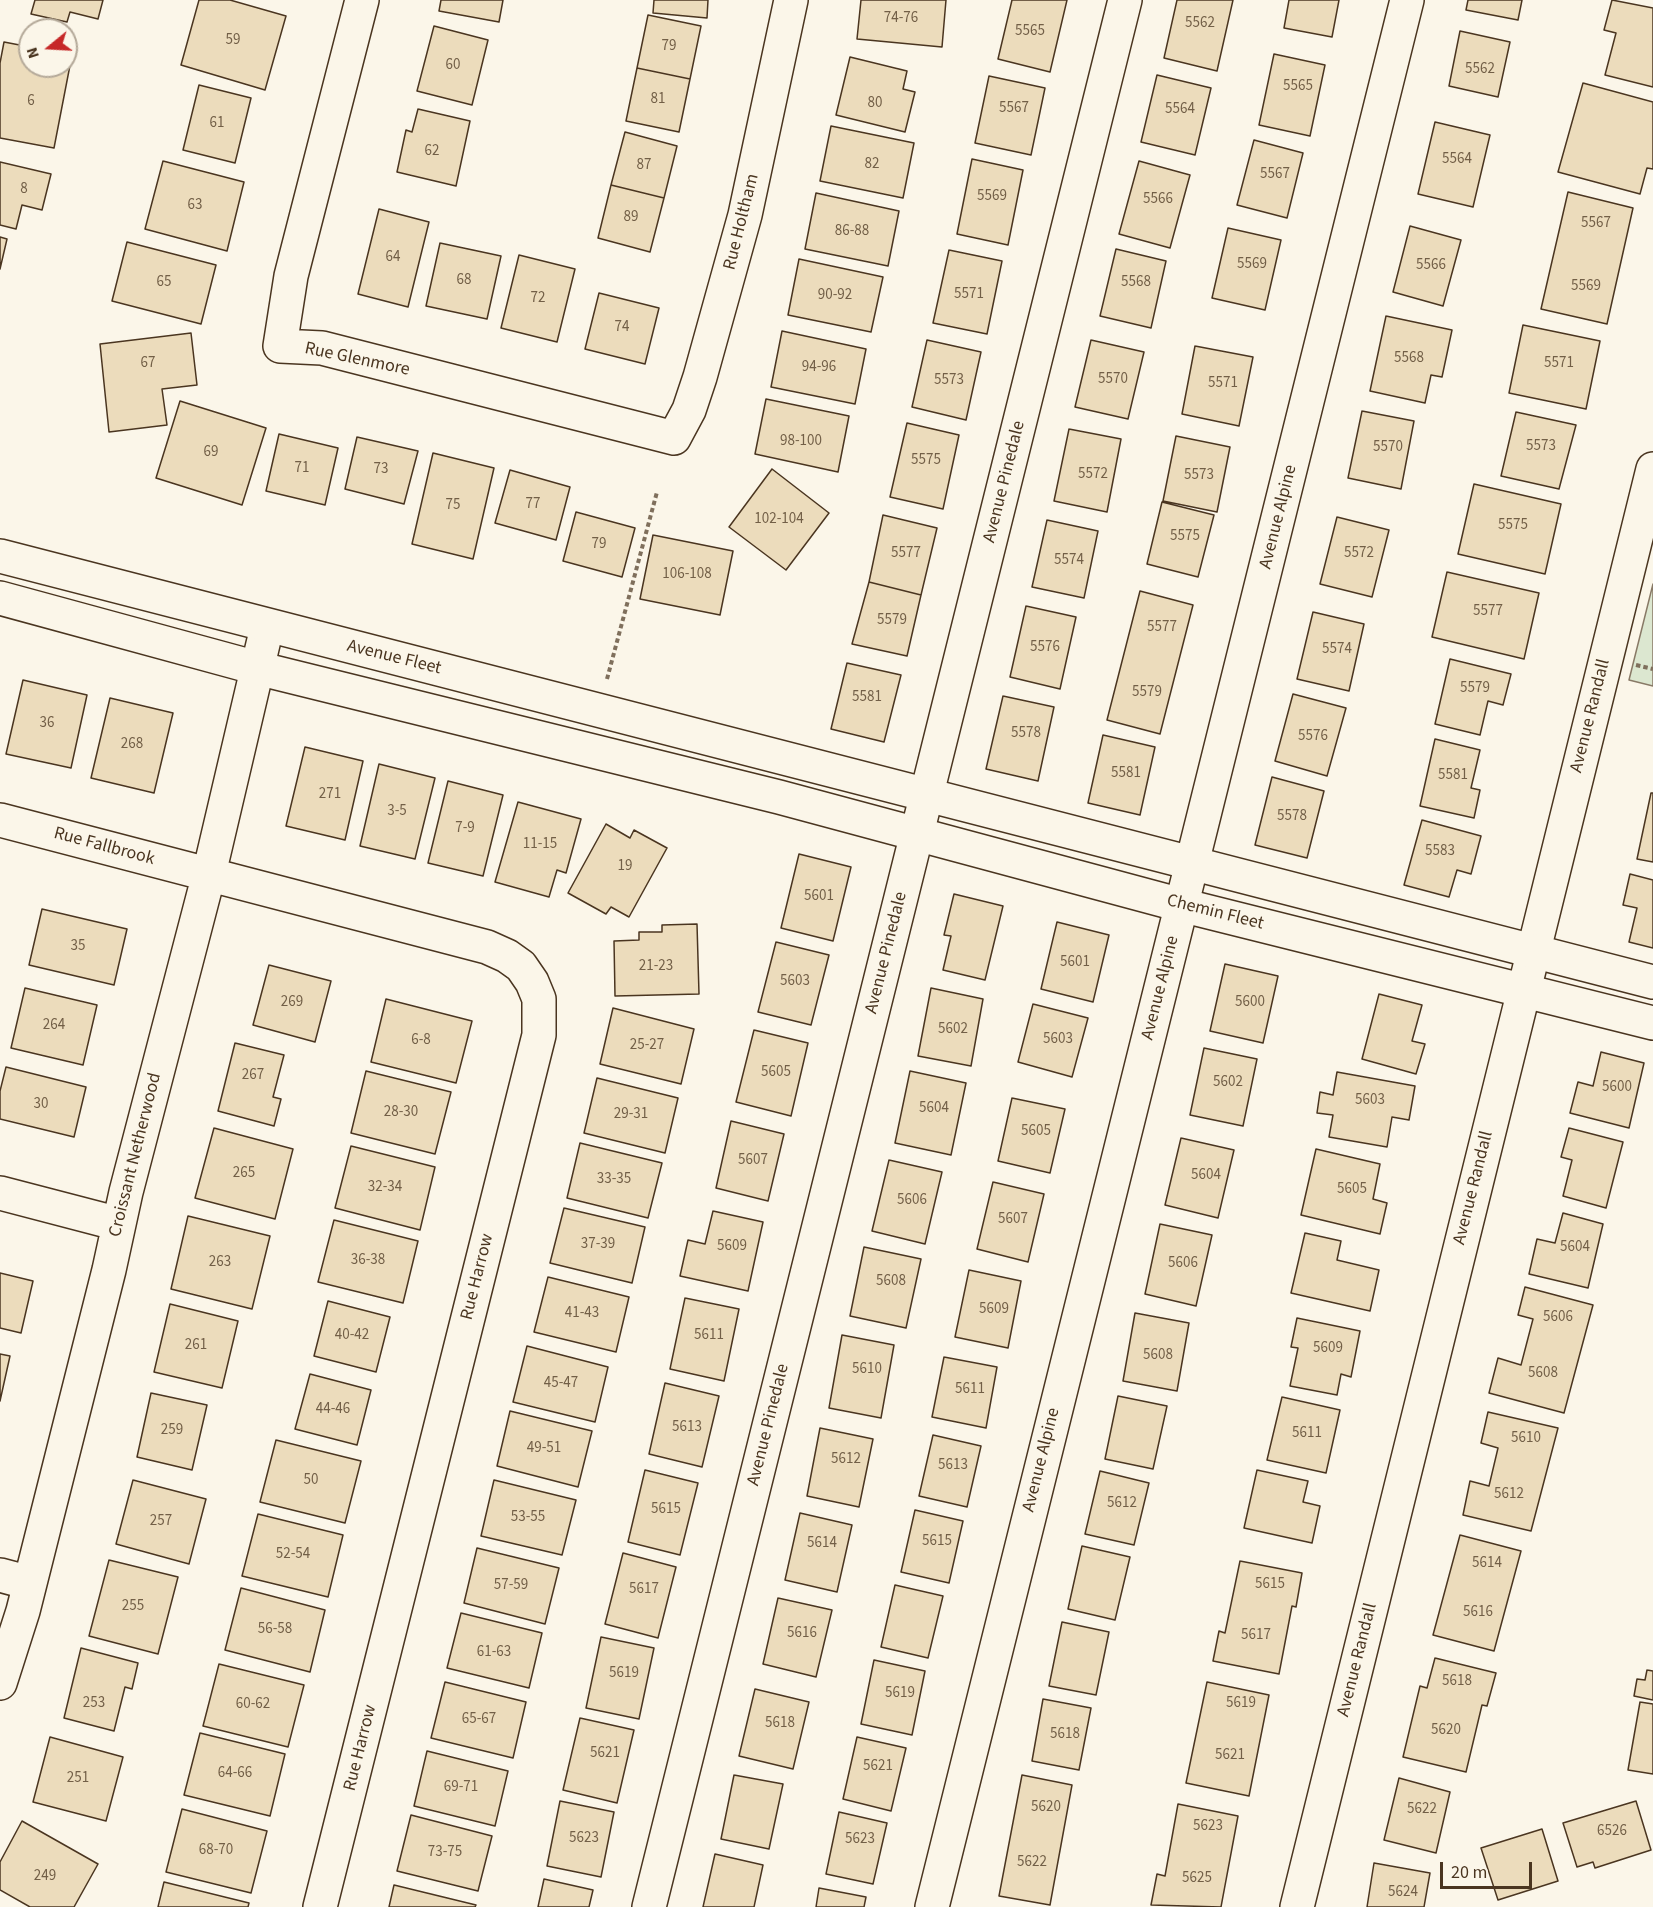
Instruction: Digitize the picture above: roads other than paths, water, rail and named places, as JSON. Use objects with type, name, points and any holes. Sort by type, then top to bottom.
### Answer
[{"type":"street","name":"Rue Glenmore","points":[[362,0],[291,276],[280,346],[322,348],[674,438]]},
{"type":"street","name":"Rue Holtham","points":[[674,438],[689,410],[700,377],[745,215],[791,0]]},
{"type":"street","name":"Avenue Pinedale","points":[[649,1907],[1125,0]]},
{"type":"street","name":"Avenue Alpine","points":[[932,1907],[1407,0]]},
{"type":"street","name":"Avenue Randall","points":[[1298,1907],[1653,469]]},
{"type":"street","name":"Avenue Fleet","points":[[0,556],[267,627],[927,795]]},
{"type":"street","points":[[0,598],[257,668]]},
{"type":"street","name":"Croissant Netherwood","points":[[0,1683],[15,1579],[118,1224],[209,874],[267,627]]},
{"type":"street","name":"Chemin Fleet","points":[[257,668],[917,832],[1182,905],[1653,1023]]},
{"type":"street","points":[[927,795],[1653,982]]},
{"type":"street","name":"Rue Fallbrook","points":[[0,820],[209,874]]},
{"type":"street","name":"Rue Harrow","points":[[209,874],[497,951],[521,966],[532,982],[541,1016],[539,1035],[320,1907]]},
{"type":"street","points":[[0,1193],[118,1224]]}]
